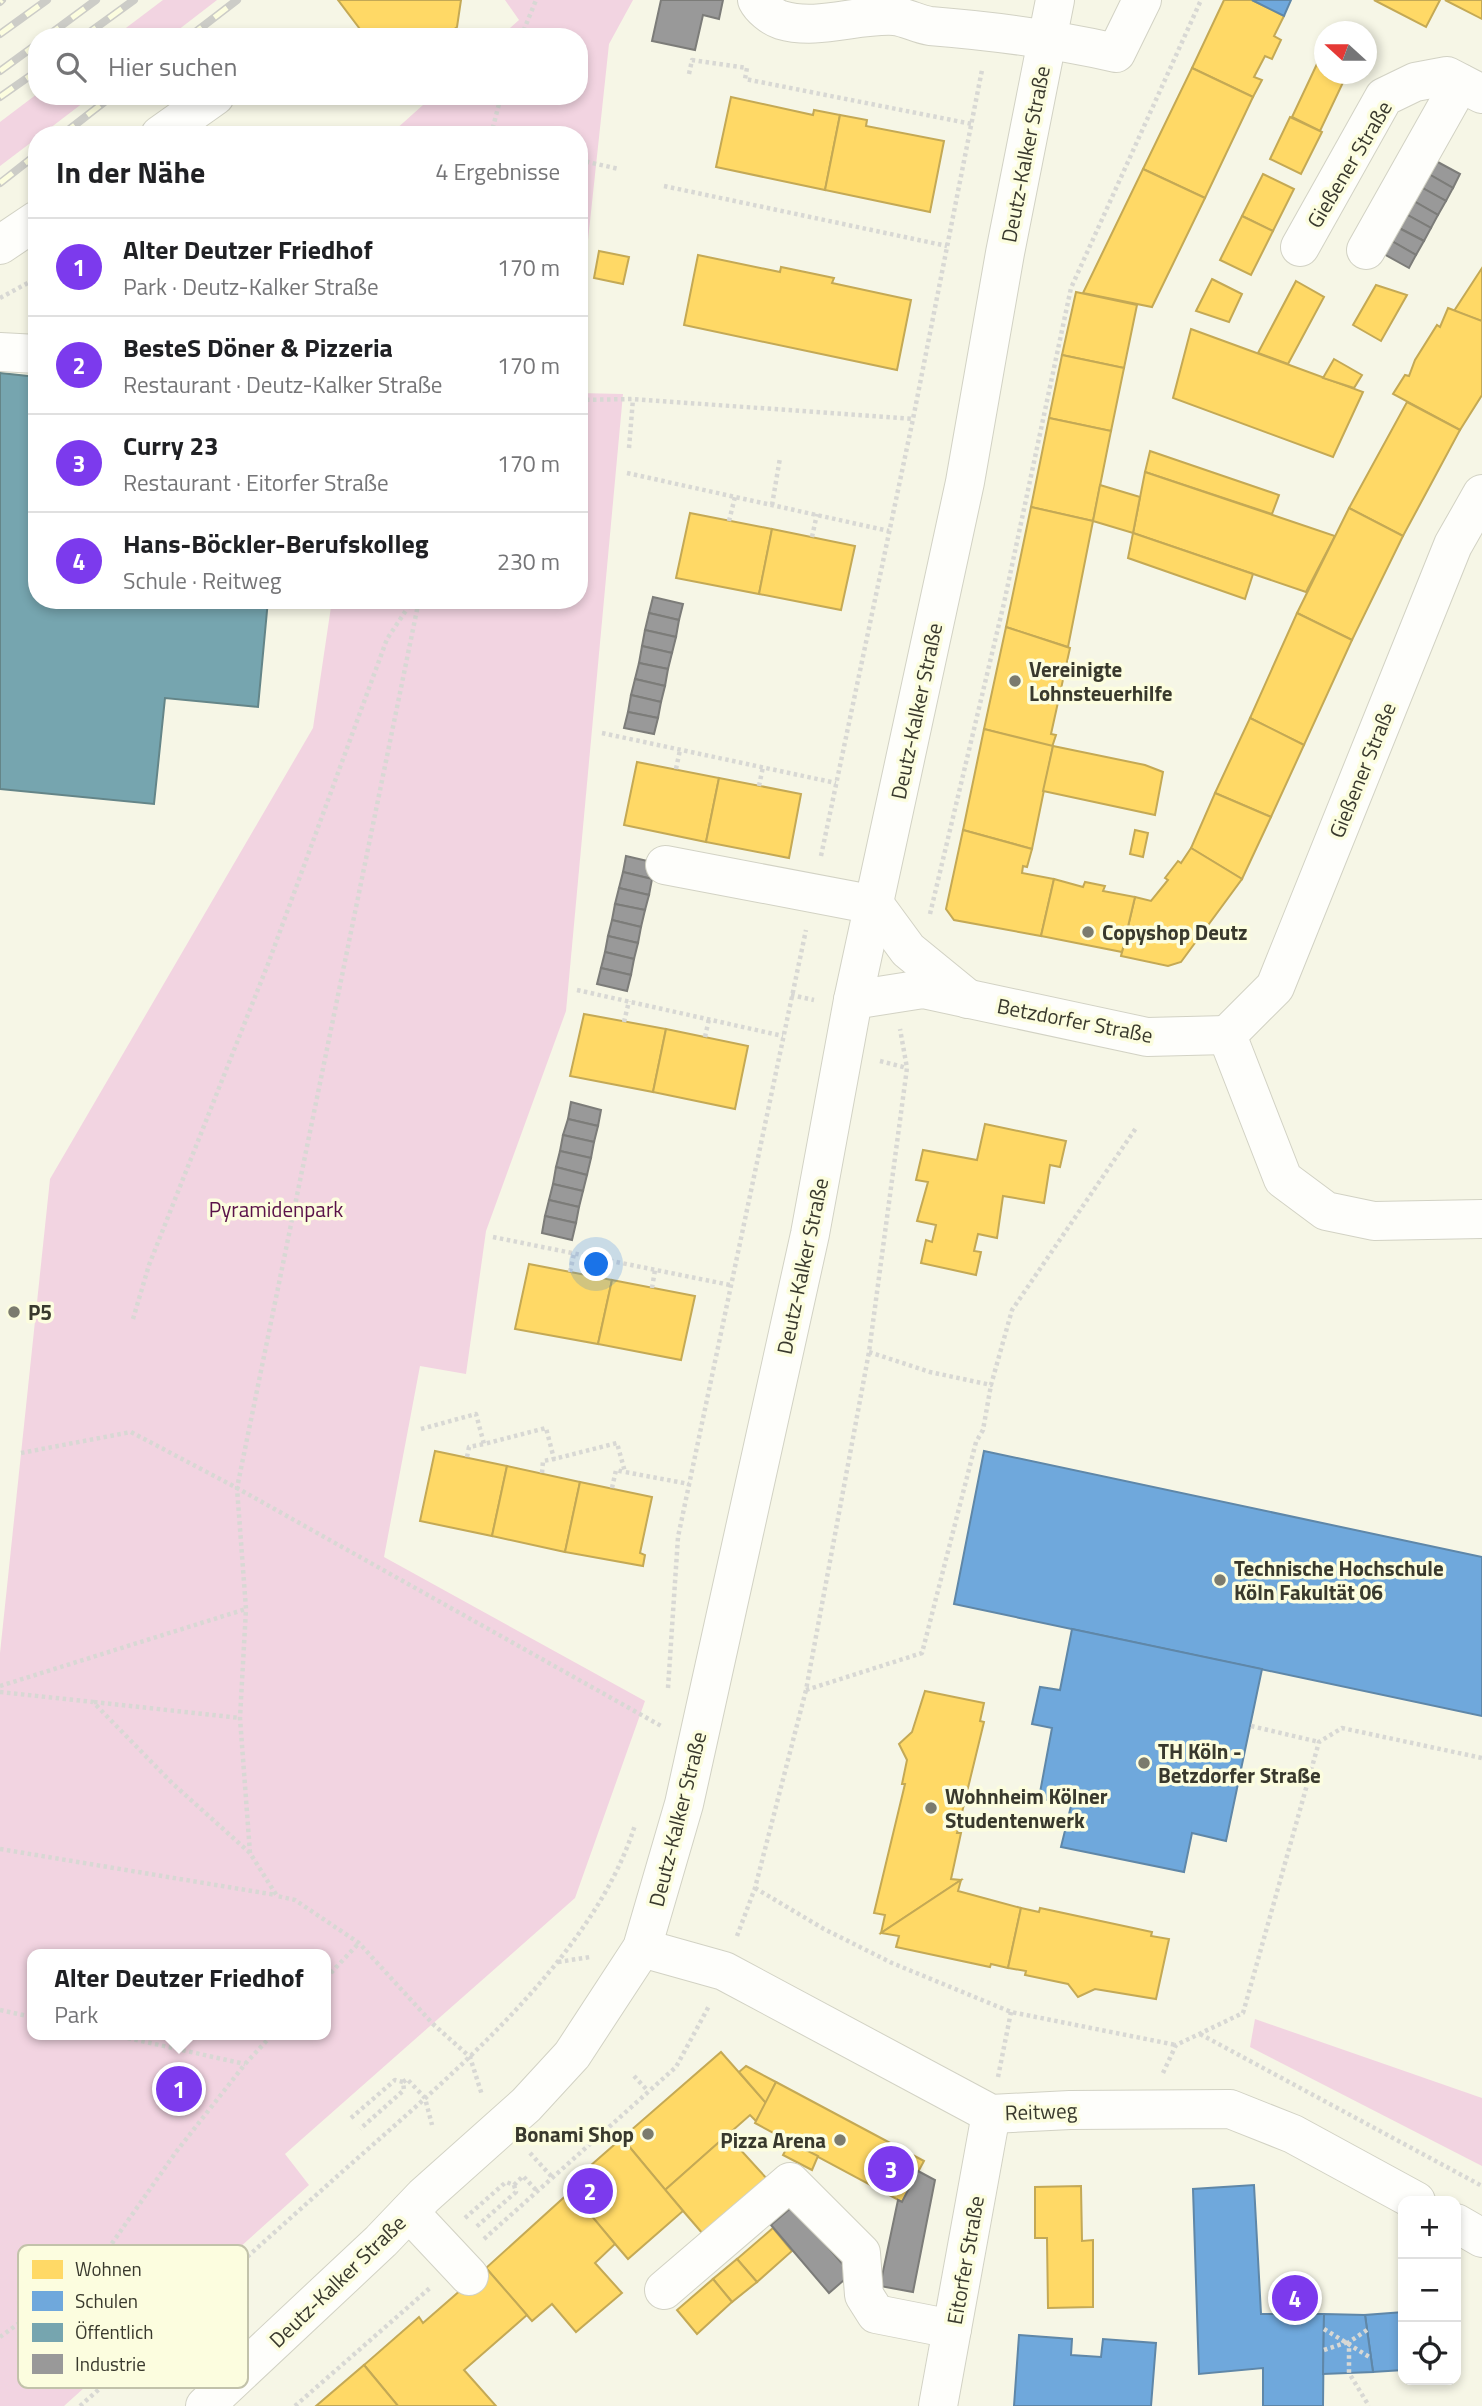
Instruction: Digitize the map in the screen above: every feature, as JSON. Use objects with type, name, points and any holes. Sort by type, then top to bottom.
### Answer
[{"type":"main road","points":[[757,0],[760,7],[780,19],[819,24],[859,17],[896,16],[926,25],[1048,37],[1116,52],[1142,0]]},
{"type":"main road","name":"Deutz-Kalker Straße","points":[[248,2365],[526,2105],[572,2055],[642,1948],[684,1804],[810,1234],[853,1000],[965,482],[1005,253],[1055,0]]},
{"type":"main road","name":"Gießener Straße","points":[[1300,247],[1384,97],[1415,82],[1447,76],[1471,88]]},
{"type":"main road","points":[[1366,250],[1471,88]]},
{"type":"main road","points":[[173,126],[202,105]]},
{"type":"main road","points":[[0,246],[28,226]]},
{"type":"main road","points":[[0,352],[28,354]]},
{"type":"main road","name":"Gießener Straße","points":[[1227,1035],[1275,987],[1453,545],[1482,494]]},
{"type":"main road","points":[[665,865],[874,905],[908,950],[968,999]]},
{"type":"main road","name":"Betzdorfer Straße","points":[[853,1000],[923,989],[1147,1037],[1227,1035]]},
{"type":"main road","points":[[1227,1035],[1283,1179],[1326,1211],[1374,1221],[1482,1219]]},
{"type":"main road","name":"Reitweg","points":[[642,1948],[723,1971],[991,2113],[1230,2109],[1293,2134],[1407,2196]]},
{"type":"main road","name":"Eitorfer Straße","points":[[938,2406],[991,2113]]},
{"type":"main road","points":[[664,2290],[790,2182],[861,2253],[863,2295],[876,2314],[952,2329]]},
{"type":"main road","points":[[409,2212],[466,2257]]},
{"type":"main road","points":[[1461,2226],[1482,2238]]},
{"type":"main road","name":"Deutz-Kalker Straße","points":[[177,2406],[211,2388]]},
{"type":"main road","name":"Deutz-Kalker Straße","points":[[205,2406],[224,2388]]},
{"type":"path","points":[[525,28],[536,0]]},
{"type":"path","points":[[908,950],[932,911],[1004,603],[1071,288],[1201,0]]},
{"type":"path","points":[[667,1701],[677,1537],[913,419],[990,30]]},
{"type":"path","points":[[688,74],[692,60],[747,68],[745,79],[972,124]]},
{"type":"path","points":[[493,126],[499,105]]},
{"type":"path","points":[[588,162],[619,169]]},
{"type":"path","points":[[664,187],[947,246]]},
{"type":"path","points":[[0,298],[28,283]]},
{"type":"path","points":[[588,400],[633,399],[913,419]]},
{"type":"path","points":[[629,448],[633,399]]},
{"type":"path","points":[[772,505],[780,458]]},
{"type":"path","points":[[627,473],[889,531]]},
{"type":"path","points":[[729,521],[735,497]]},
{"type":"path","points":[[812,537],[817,514]]},
{"type":"path","points":[[133,1319],[149,1265],[268,964],[387,639],[407,609]]},
{"type":"path","points":[[250,1853],[240,1718],[246,1609],[237,1488],[417,609]]},
{"type":"path","points":[[602,733],[836,783]]},
{"type":"path","points":[[676,769],[680,750]]},
{"type":"path","points":[[759,786],[763,767]]},
{"type":"path","points":[[577,990],[783,1036]]},
{"type":"path","points":[[295,2406],[466,2257],[676,2067],[702,2023],[755,1888],[806,1690],[869,1352],[908,1068],[894,992]]},
{"type":"path","points":[[624,1022],[629,1001]]},
{"type":"path","points":[[705,1037],[709,1019]]},
{"type":"path","points":[[806,1690],[922,1653],[976,1442],[983,1430],[991,1385],[1012,1310],[1136,1128]]},
{"type":"path","points":[[493,1237],[730,1284]]},
{"type":"path","points":[[570,1272],[574,1254]]},
{"type":"path","points":[[652,1287],[655,1270]]},
{"type":"path","points":[[869,1352],[930,1372],[991,1385]]},
{"type":"path","points":[[421,1429],[476,1414],[484,1444]]},
{"type":"path","points":[[467,1457],[469,1447],[546,1428],[554,1459]]},
{"type":"path","points":[[21,1452],[131,1432],[237,1488],[665,1728],[666,1715]]},
{"type":"path","points":[[542,1473],[543,1461],[617,1443],[625,1472]]},
{"type":"path","points":[[612,1488],[615,1470],[689,1484]]},
{"type":"path","points":[[0,1686],[246,1609]]},
{"type":"path","points":[[0,1692],[240,1718]]},
{"type":"path","points":[[93,1702],[173,1783],[250,1853],[277,1896]]},
{"type":"path","points":[[1251,1726],[1319,1742]]},
{"type":"path","points":[[755,1888],[824,1930],[891,1964],[1011,2012],[1175,2045],[1243,2013],[1319,1742],[1342,1728],[1482,1758]]},
{"type":"path","points":[[248,2256],[470,2057],[558,1962],[624,1860],[636,1821]]},
{"type":"path","points":[[0,1849],[295,1900],[359,1943],[433,2024],[470,2057]]},
{"type":"path","points":[[331,1973],[359,1943]]},
{"type":"path","points":[[0,2010],[27,2016]]},
{"type":"path","points":[[991,2113],[1011,2012]]},
{"type":"path","points":[[1200,2034],[1482,2186]]},
{"type":"path","points":[[137,2040],[245,2064]]},
{"type":"path","points":[[111,2245],[176,2152],[245,2064],[267,2040]]},
{"type":"path","points":[[1147,2109],[1175,2045]]},
{"type":"path","points":[[634,2077],[648,2091]]},
{"type":"path","points":[[351,2118],[395,2080],[403,2082],[407,2079],[425,2098],[432,2125]]},
{"type":"path","points":[[360,2129],[404,2090],[403,2082]]},
{"type":"path","points":[[514,2185],[523,2176],[537,2191]]},
{"type":"path","points":[[463,2220],[506,2182],[514,2185]]},
{"type":"path","points":[[466,2257],[516,2192],[514,2185]]},
{"type":"path","points":[[0,2337],[18,2324]]},
{"type":"path","points":[[1324,2329],[1371,2358]]},
{"type":"path","points":[[1324,2350],[1349,2342],[1367,2330]]},
{"type":"path","points":[[1349,2342],[1349,2373],[1369,2406]]},
{"type":"path","points":[[80,2406],[100,2388]]},
{"type":"green space","points":[[163,0],[217,0],[181,28],[126,28]]},
{"type":"green space","points":[[505,0],[633,0],[609,44],[588,240],[588,126],[400,126],[423,105],[588,105],[588,28],[510,28],[519,20]]},
{"type":"green space","points":[[28,101],[28,105],[80,105],[53,126],[28,126],[28,145],[0,166],[0,122]]},
{"type":"green space","name":"Pyramidenpark","points":[[588,393],[623,394],[566,1011],[486,1231],[466,1374],[420,1366],[384,1557],[645,1701],[575,1898],[285,2154],[309,2185],[242,2245],[18,2245],[18,2388],[84,2388],[64,2406],[0,2406],[0,1653],[50,1179],[313,728],[331,609],[588,609]]},
{"type":"green space","points":[[1255,2019],[1482,2098],[1482,2166],[1250,2047]]},
{"type":"building: Wohnen","points":[[338,0],[461,0],[456,28],[359,28]]},
{"type":"building: Wohnen","points":[[1224,0],[1252,0],[1284,16],[1274,36],[1281,40],[1272,59],[1265,56],[1254,77],[1262,80],[1253,97],[1192,68]]},
{"type":"building: Wohnen","points":[[1374,0],[1440,0],[1426,27]]},
{"type":"building: Wohnen","points":[[1445,0],[1482,0],[1482,19]]},
{"type":"building: Wohnen","points":[[1192,68],[1253,97],[1205,198],[1143,169]]},
{"type":"building: Wohnen","points":[[1314,70],[1314,84],[1342,84],[1320,131],[1292,117]]},
{"type":"building: Wohnen","points":[[731,97],[813,115],[814,110],[840,115],[825,190],[716,167]]},
{"type":"building: Wohnen","points":[[840,115],[867,120],[866,126],[944,141],[930,212],[825,190]]},
{"type":"building: Wohnen","points":[[1290,117],[1322,132],[1301,174],[1270,159]]},
{"type":"building: Wohnen","points":[[1143,169],[1205,198],[1152,307],[1083,293]]},
{"type":"building: Wohnen","points":[[1263,174],[1294,189],[1273,231],[1242,216]]},
{"type":"building: Wohnen","points":[[1242,216],[1273,231],[1251,275],[1220,260]]},
{"type":"building: Wohnen","points":[[599,251],[629,257],[623,284],[594,278]]},
{"type":"building: Wohnen","points":[[698,255],[780,272],[781,267],[834,278],[832,283],[911,300],[897,370],[684,325]]},
{"type":"building: Wohnen","points":[[1482,268],[1482,321],[1454,311]]},
{"type":"building: Wohnen","points":[[1212,279],[1242,294],[1229,322],[1196,311]]},
{"type":"building: Wohnen","points":[[1296,281],[1324,297],[1288,364],[1258,353]]},
{"type":"building: Wohnen","points":[[1376,285],[1407,295],[1381,341],[1353,325]]},
{"type":"building: Wohnen","points":[[1076,292],[1137,305],[1124,368],[1062,355]]},
{"type":"building: Wohnen","points":[[1448,308],[1482,321],[1482,395],[1460,430],[1393,394],[1405,375],[1409,376],[1415,360],[1437,325],[1440,327]]},
{"type":"building: Wohnen","points":[[1191,329],[1363,392],[1333,457],[1173,398]]},
{"type":"building: Wohnen","points":[[1062,355],[1124,368],[1111,431],[1049,418]]},
{"type":"building: Wohnen","points":[[1334,359],[1362,375],[1354,388],[1323,378]]},
{"type":"building: Wohnen","points":[[1407,402],[1460,430],[1403,536],[1349,508]]},
{"type":"building: Wohnen","points":[[1049,418],[1111,431],[1093,521],[1031,507]]},
{"type":"building: Wohnen","points":[[1150,451],[1279,495],[1272,514],[1145,472]]},
{"type":"building: Wohnen","points":[[1145,472],[1335,536],[1306,592],[1133,533]]},
{"type":"building: Wohnen","points":[[1100,485],[1140,497],[1133,533],[1093,521]]},
{"type":"building: Wohnen","points":[[1031,507],[1093,521],[1068,647],[1006,627]]},
{"type":"building: Wohnen","points":[[1349,508],[1403,536],[1352,640],[1297,613]]},
{"type":"building: Wohnen","points":[[690,513],[772,529],[759,594],[676,578]]},
{"type":"building: Wohnen","points":[[772,529],[855,546],[841,610],[759,594]]},
{"type":"building: Wohnen","points":[[1133,533],[1253,574],[1245,599],[1128,558]]},
{"type":"building: Wohnen","points":[[1297,613],[1352,640],[1304,745],[1250,718]]},
{"type":"building: Wohnen","points":[[1006,627],[1070,648],[1051,734],[1056,735],[1052,747],[984,729]]},
{"type":"building: Wohnen","points":[[1250,718],[1304,745],[1271,817],[1215,793]]},
{"type":"building: Wohnen","points":[[984,729],[1053,746],[1032,849],[963,830]]},
{"type":"building: Wohnen","points":[[1053,746],[1145,765],[1163,772],[1155,815],[1043,791]]},
{"type":"building: Wohnen","points":[[637,762],[719,778],[706,842],[624,825]]},
{"type":"building: Wohnen","points":[[719,778],[801,794],[789,858],[706,842]]},
{"type":"building: Wohnen","points":[[1215,793],[1271,817],[1242,879],[1191,848]]},
{"type":"building: Wohnen","points":[[963,830],[1032,849],[1027,867],[1023,866],[1022,873],[1054,879],[1041,936],[954,920],[946,909]]},
{"type":"building: Wohnen","points":[[1135,830],[1148,833],[1143,857],[1130,854]]},
{"type":"building: Wohnen","points":[[1191,848],[1242,879],[1181,962],[1168,966],[1121,956],[1135,897],[1151,901],[1168,880],[1165,878],[1178,861],[1181,863]]},
{"type":"building: Wohnen","points":[[1054,879],[1083,887],[1085,882],[1105,886],[1103,891],[1135,897],[1122,952],[1041,936]]},
{"type":"building: Wohnen","points":[[584,1014],[666,1029],[653,1092],[570,1076]]},
{"type":"building: Wohnen","points":[[666,1029],[748,1046],[735,1109],[653,1092]]},
{"type":"building: Wohnen","points":[[985,1124],[1066,1141],[1060,1167],[1050,1165],[1044,1203],[1003,1196],[997,1238],[978,1234],[974,1251],[981,1252],[976,1275],[921,1263],[926,1240],[932,1242],[936,1225],[917,1221],[928,1182],[916,1180],[923,1150],[977,1160]]},
{"type":"building: Wohnen","points":[[529,1264],[612,1280],[598,1344],[515,1329]]},
{"type":"building: Wohnen","points":[[612,1280],[695,1296],[681,1360],[598,1344]]},
{"type":"building: Wohnen","points":[[435,1451],[507,1466],[492,1536],[420,1521]]},
{"type":"building: Wohnen","points":[[507,1466],[580,1482],[565,1552],[492,1536]]},
{"type":"building: Wohnen","points":[[580,1482],[652,1497],[640,1553],[645,1555],[643,1566],[565,1552]]},
{"type":"building: Wohnen","name":"Wohnheim Kölner Studentenwerk","points":[[925,1691],[984,1703],[980,1721],[984,1722],[957,1833],[961,1833],[951,1879],[961,1880],[881,1933],[885,1915],[874,1913],[905,1784],[902,1784],[907,1760],[899,1744],[912,1732]]},
{"type":"building: Wohnen","name":"Wohnheim Kölner Studentenwerk","points":[[961,1880],[958,1891],[1021,1908],[1008,1968],[991,1964],[990,1967],[896,1947],[899,1936],[881,1933]]},
{"type":"building: Wohnen","points":[[1021,1908],[1039,1912],[1040,1908],[1152,1932],[1151,1936],[1169,1939],[1156,1999],[1095,1989],[1078,1997],[1068,1984],[1025,1975],[1026,1971],[1008,1968]]},
{"type":"building: Wohnen","points":[[721,2052],[766,2103],[756,2121],[750,2115],[665,2190],[622,2138]]},
{"type":"building: Wohnen","points":[[746,2066],[776,2082],[766,2103],[739,2072]]},
{"type":"building: Wohnen","points":[[776,2082],[924,2161],[902,2202],[755,2123]]},
{"type":"building: Wohnen","points":[[727,2135],[768,2180],[703,2234],[665,2190]]},
{"type":"building: Wohnen","points":[[622,2138],[683,2211],[628,2259],[566,2187]]},
{"type":"building: Wohnen","points":[[790,2142],[818,2156],[812,2170],[783,2155]]},
{"type":"building: Wohnen","points":[[1081,2186],[1082,2241],[1093,2240],[1093,2307],[1048,2308],[1047,2238],[1035,2238],[1035,2187]]},
{"type":"building: Wohnen","points":[[571,2191],[615,2244],[595,2263],[622,2293],[576,2332],[552,2304],[532,2321],[486,2268]]},
{"type":"building: Wohnen","points":[[773,2228],[792,2251],[757,2282],[737,2259]]},
{"type":"building: Wohnen","points":[[737,2259],[757,2282],[732,2302],[713,2279]]},
{"type":"building: Wohnen","points":[[486,2268],[527,2315],[464,2370],[496,2406],[398,2406],[364,2365],[419,2317],[423,2323]]},
{"type":"building: Wohnen","points":[[713,2279],[732,2302],[697,2334],[677,2310]]},
{"type":"building: Wohnen","points":[[364,2365],[398,2406],[316,2406]]},
{"type":"building: Schulen","points":[[1252,0],[1291,0],[1284,16]]},
{"type":"building: Schulen","name":"Technische Hochschule Köln Fakultät 06","points":[[984,1451],[1482,1557],[1482,1716],[954,1604]]},
{"type":"building: Schulen","name":"TH Köln - Betzdorfer Straße","points":[[1072,1629],[1262,1669],[1226,1841],[1192,1833],[1184,1872],[1061,1847],[1071,1806],[1039,1798],[1052,1728],[1032,1724],[1040,1687],[1060,1690]]},
{"type":"building: Schulen","points":[[1254,2185],[1261,2314],[1324,2314],[1323,2406],[1263,2406],[1263,2368],[1199,2374],[1193,2189]]},
{"type":"building: Schulen","points":[[1398,2312],[1398,2370],[1373,2372],[1365,2315]]},
{"type":"building: Schulen","points":[[1324,2314],[1365,2315],[1373,2372],[1323,2374]]},
{"type":"building: Schulen","points":[[1019,2335],[1072,2339],[1071,2355],[1101,2357],[1103,2339],[1156,2343],[1151,2406],[1014,2406]]},
{"type":"building: Öffentlich","points":[[0,373],[28,376],[28,609],[267,609],[258,707],[165,698],[154,804],[0,789]]},
{"type":"building: Industrie","points":[[661,0],[723,0],[719,19],[703,15],[695,50],[652,41]]},
{"type":"building: Industrie","points":[[1434,160],[1460,174],[1453,188],[1427,173]]},
{"type":"building: Industrie","points":[[1427,173],[1453,188],[1446,201],[1419,186]]},
{"type":"building: Industrie","points":[[1419,186],[1446,201],[1438,215],[1412,200]]},
{"type":"building: Industrie","points":[[1412,200],[1438,215],[1431,228],[1404,213]]},
{"type":"building: Industrie","points":[[1404,213],[1431,228],[1424,241],[1397,227]]},
{"type":"building: Industrie","points":[[1397,227],[1424,241],[1416,255],[1390,240]]},
{"type":"building: Industrie","points":[[1390,240],[1416,255],[1409,268],[1382,253]]},
{"type":"building: Industrie","points":[[653,597],[683,604],[679,620],[649,613]]},
{"type":"building: Industrie","points":[[649,613],[679,620],[676,637],[645,630]]},
{"type":"building: Industrie","points":[[645,630],[676,637],[672,653],[642,646]]},
{"type":"building: Industrie","points":[[642,646],[672,653],[668,669],[639,663]]},
{"type":"building: Industrie","points":[[639,663],[668,669],[665,686],[635,679]]},
{"type":"building: Industrie","points":[[635,679],[665,686],[661,702],[631,695]]},
{"type":"building: Industrie","points":[[631,695],[661,702],[658,718],[628,712]]},
{"type":"building: Industrie","points":[[628,712],[658,718],[654,734],[624,728]]},
{"type":"building: Industrie","points":[[626,856],[656,863],[652,879],[623,872]]},
{"type":"building: Industrie","points":[[623,872],[652,879],[649,895],[619,888]]},
{"type":"building: Industrie","points":[[619,888],[649,895],[645,910],[615,904]]},
{"type":"building: Industrie","points":[[615,904],[645,910],[641,927],[612,920]]},
{"type":"building: Industrie","points":[[612,920],[641,927],[638,943],[608,936]]},
{"type":"building: Industrie","points":[[608,936],[638,943],[634,959],[605,952]]},
{"type":"building: Industrie","points":[[605,952],[634,959],[631,975],[601,968]]},
{"type":"building: Industrie","points":[[601,968],[631,975],[627,991],[597,984]]},
{"type":"building: Industrie","points":[[571,1102],[601,1110],[598,1126],[568,1119]]},
{"type":"building: Industrie","points":[[568,1119],[598,1126],[594,1142],[563,1135]]},
{"type":"building: Industrie","points":[[563,1135],[594,1142],[591,1158],[560,1151]]},
{"type":"building: Industrie","points":[[560,1151],[591,1158],[587,1175],[556,1167]]},
{"type":"building: Industrie","points":[[556,1167],[587,1175],[583,1191],[553,1184]]},
{"type":"building: Industrie","points":[[553,1184],[583,1191],[579,1207],[549,1200]]},
{"type":"building: Industrie","points":[[549,1200],[579,1207],[576,1223],[545,1216]]},
{"type":"building: Industrie","points":[[545,1216],[576,1223],[572,1240],[542,1233]]},
{"type":"building: Industrie","points":[[918,2171],[935,2180],[913,2292],[880,2286],[898,2200],[902,2202]]},
{"type":"building: Industrie","points":[[793,2206],[851,2274],[829,2293],[771,2225]]},
{"type":"railway","points":[[0,34],[47,0]]},
{"type":"railway","points":[[58,28],[96,0]]},
{"type":"railway","points":[[95,28],[134,0]]},
{"type":"railway","points":[[201,28],[237,0]]},
{"type":"railway","points":[[0,71],[28,51]]},
{"type":"railway","points":[[0,97],[28,77]]},
{"type":"railway","points":[[74,126],[100,105]]},
{"type":"railway","points":[[0,183],[28,161]]},
{"type":"place","name":"Vereinigte Lohnsteuerhilfe","points":[[1015,681]]},
{"type":"place","name":"Copyshop Deutz","points":[[1088,932]]},
{"type":"place","name":"P5","points":[[14,1312]]},
{"type":"place","name":"Technische Hochschule Köln Fakultät 06","points":[[1220,1580]]},
{"type":"place","name":"TH Köln - Betzdorfer Straße","points":[[1144,1763]]},
{"type":"place","name":"Wohnheim Kölner Studentenwerk","points":[[931,1808]]},
{"type":"place","name":"Alter Deutzer Friedhof","points":[[179,2089]]},
{"type":"place","name":"Bonami Shop","points":[[648,2134]]},
{"type":"place","name":"Pizza Arena","points":[[840,2140]]},
{"type":"place","name":"Curry 23","points":[[891,2169]]},
{"type":"place","name":"BesteS Döner & Pizzeria","points":[[590,2191]]},
{"type":"place","name":"Hans-Böckler-Berufskolleg","points":[[1295,2298]]}]
